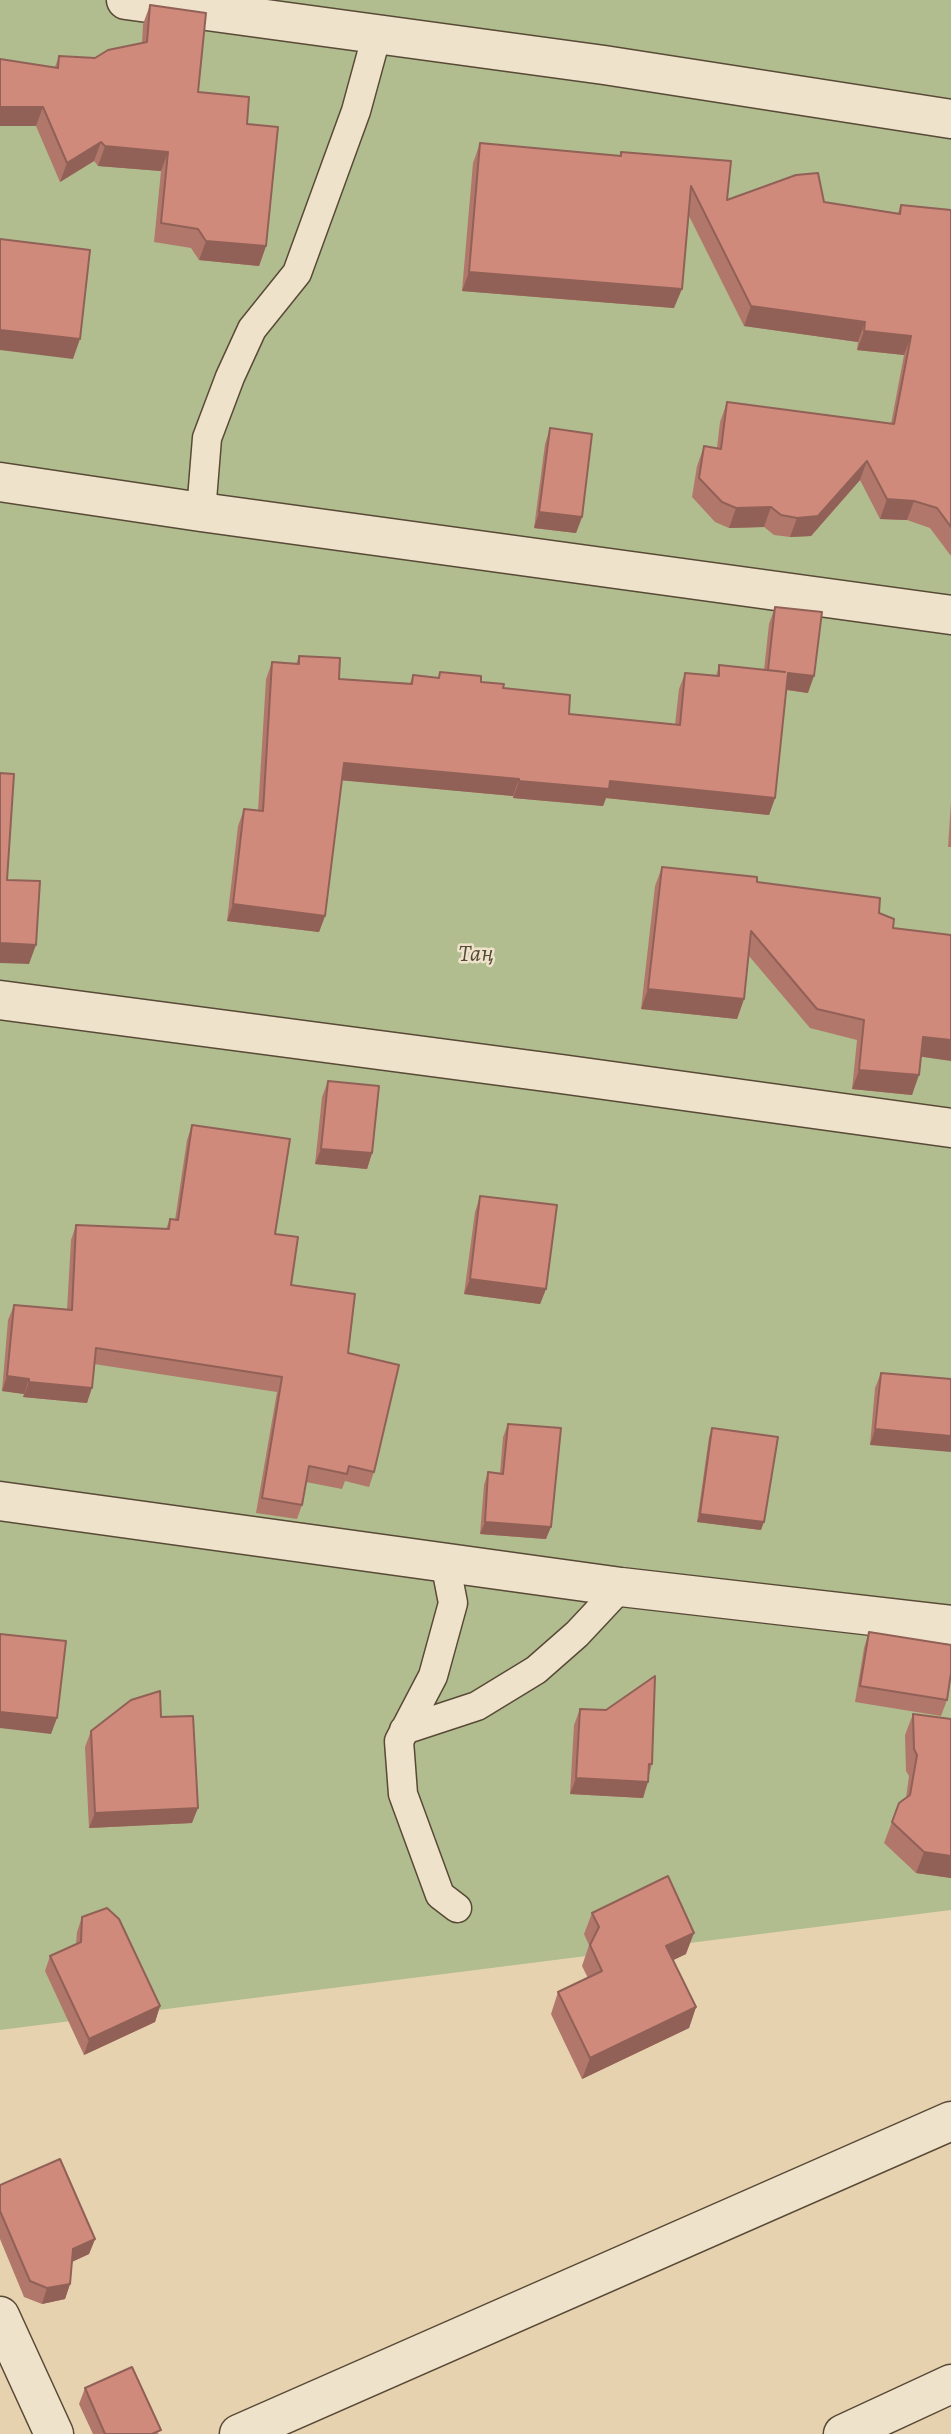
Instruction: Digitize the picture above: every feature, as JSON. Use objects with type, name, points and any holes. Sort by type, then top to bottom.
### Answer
[{"type":"street","points":[[126,0],[216,6],[377,34],[604,65],[951,118]]},
{"type":"street","points":[[0,482],[951,615]]},
{"type":"street","points":[[0,1000],[951,1128]]},
{"type":"street","points":[[0,1501],[621,1587],[951,1625]]},
{"type":"street","points":[[239,2434],[951,2121]]},
{"type":"street","points":[[0,2316],[54,2434]]},
{"type":"street","points":[[843,2434],[951,2384]]},
{"type":"lane","points":[[201,512],[207,438],[211,426],[252,329],[297,273],[356,111],[377,34]]},
{"type":"lane","points":[[445,1562],[453,1603],[433,1676],[399,1741],[403,1794],[440,1895],[457,1908]]},
{"type":"lane","points":[[404,1730],[477,1706],[536,1670],[577,1634],[621,1587]]},
{"type":"green space","name":"Таң","points":[[0,0],[951,0],[951,1910],[0,2030]]},
{"type":"building","points":[[150,5],[206,13],[198,92],[249,97],[247,124],[278,127],[266,246],[206,241],[198,229],[161,223],[168,152],[105,146],[101,142],[67,163],[43,107],[0,107],[0,59],[58,68],[59,56],[95,58],[108,50],[147,42]]},
{"type":"building","points":[[480,143],[621,156],[621,152],[731,161],[727,200],[796,175],[818,173],[824,202],[900,214],[901,205],[951,210],[951,527],[937,508],[914,501],[887,499],[867,461],[818,516],[797,518],[781,515],[771,507],[736,508],[722,502],[699,478],[704,446],[721,449],[727,402],[894,424],[911,336],[864,331],[865,322],[751,306],[691,186],[682,289],[469,272]]},
{"type":"building","points":[[0,239],[90,250],[80,339],[0,330]]},
{"type":"building","points":[[550,428],[592,434],[582,517],[539,512]]},
{"type":"building","points":[[775,607],[822,612],[814,676],[788,673],[775,798],[610,781],[609,789],[344,763],[325,916],[233,904],[244,809],[263,811],[272,662],[299,664],[299,656],[340,658],[339,679],[412,684],[413,675],[439,678],[440,672],[481,676],[481,682],[504,684],[503,688],[570,695],[569,714],[680,725],[685,673],[719,676],[719,665],[785,672],[768,670]]},
{"type":"building","points":[[0,773],[14,774],[7,880],[40,881],[36,945],[0,943]]},
{"type":"building","points":[[662,867],[757,877],[757,882],[880,898],[879,913],[894,919],[893,928],[951,935],[951,1040],[923,1037],[919,1075],[859,1070],[864,1020],[817,1009],[751,931],[744,999],[648,989]]},
{"type":"building","points":[[328,1081],[379,1086],[372,1153],[321,1149]]},
{"type":"building","points":[[192,1125],[290,1139],[275,1234],[298,1237],[291,1285],[355,1294],[348,1353],[399,1365],[374,1472],[349,1466],[347,1474],[309,1466],[302,1505],[262,1498],[282,1377],[96,1348],[92,1388],[29,1382],[29,1379],[7,1376],[14,1305],[72,1310],[76,1225],[169,1229],[170,1219],[178,1220]]},
{"type":"building","points":[[480,1196],[557,1205],[546,1289],[470,1279]]},
{"type":"building","points":[[881,1373],[951,1379],[951,1436],[875,1429]]},
{"type":"building","points":[[508,1424],[561,1428],[551,1527],[485,1522],[488,1472],[503,1474]]},
{"type":"building","points":[[712,1428],[778,1437],[764,1522],[700,1514]]},
{"type":"building","points":[[869,1632],[951,1645],[947,1700],[860,1686]]},
{"type":"building","points":[[0,1634],[66,1641],[57,1718],[0,1712]]},
{"type":"building","points":[[655,1676],[652,1764],[649,1764],[648,1782],[576,1778],[580,1709],[606,1710]]},
{"type":"building","points":[[160,1691],[161,1717],[193,1716],[198,1808],[95,1813],[91,1731],[131,1700]]},
{"type":"building","points":[[913,1714],[951,1719],[951,1856],[924,1852],[892,1822],[899,1803],[910,1795],[917,1755],[914,1749]]},
{"type":"building","points":[[668,1876],[694,1933],[666,1946],[696,2007],[590,2058],[558,1992],[602,1971],[590,1945],[599,1927],[592,1913]]},
{"type":"building","points":[[107,1908],[119,1919],[160,2006],[89,2039],[50,1956],[81,1942],[82,1917]]},
{"type":"building","points":[[60,2159],[95,2239],[73,2249],[70,2284],[47,2288],[30,2281],[0,2211],[0,2185]]},
{"type":"building","points":[[132,2367],[161,2430],[152,2434],[105,2434],[85,2388]]}]
